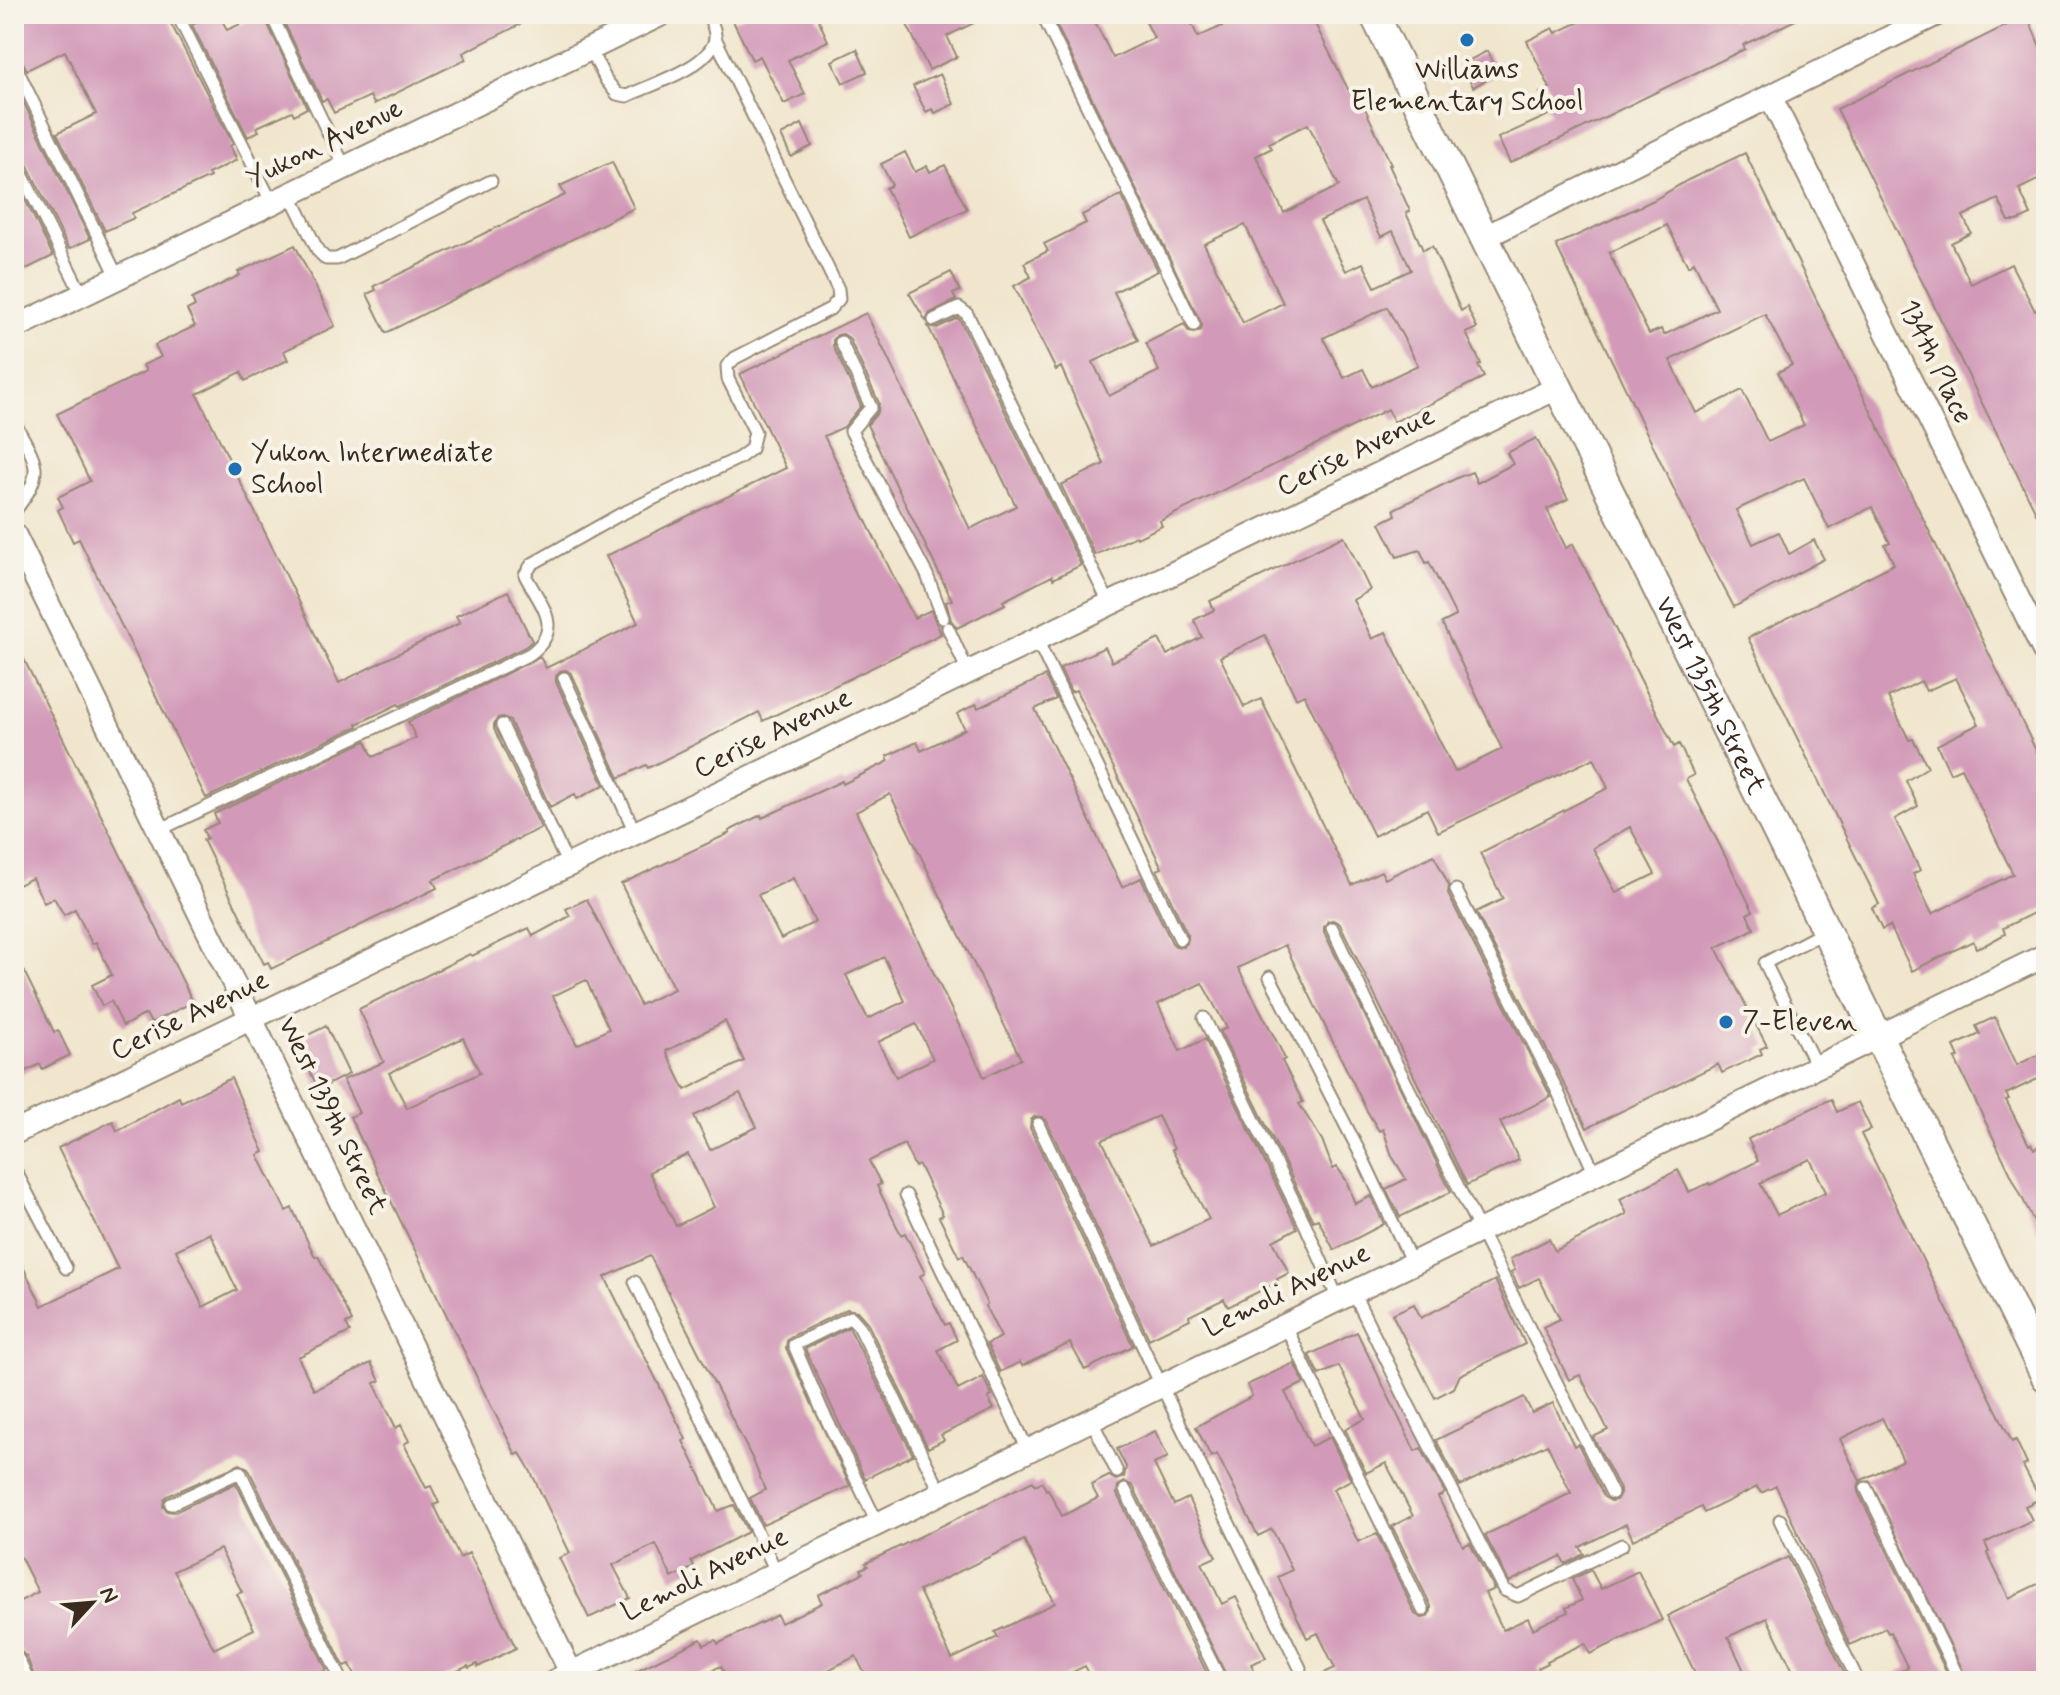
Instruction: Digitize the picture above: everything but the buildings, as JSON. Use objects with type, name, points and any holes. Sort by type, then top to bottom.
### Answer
[{"type":"street","name":"Yukon Avenue","points":[[14,328],[662,14]]},
{"type":"street","name":"West 135th Street","points":[[1374,14],[2046,1377]]},
{"type":"street","points":[[1483,238],[1937,14]]},
{"type":"street","name":"134th Place","points":[[1770,96],[2046,655]]},
{"type":"street","name":"Cerise Avenue","points":[[14,1133],[1557,388]]},
{"type":"street","name":"West 139th Street","points":[[14,534],[567,1678]]},
{"type":"street","name":"Lemoli Avenue","points":[[567,1678],[1091,1419],[2046,955]]},
{"type":"street","points":[[14,1663],[22,1681]]},
{"type":"lane","points":[[177,14],[281,199],[326,259],[337,259],[491,181]]},
{"type":"lane","points":[[271,14],[345,168]]},
{"type":"lane","points":[[159,830],[530,654],[547,636],[550,624],[525,575],[532,564],[619,515],[739,458],[751,449],[755,432],[728,379],[727,366],[735,358],[830,309],[839,299],[838,289],[715,38],[708,14]]},
{"type":"lane","points":[[1042,14],[1194,325]]},
{"type":"lane","points":[[590,49],[617,94],[627,96],[698,63],[710,52],[715,38]]},
{"type":"lane","points":[[14,63],[118,278]]},
{"type":"lane","points":[[14,158],[82,295]]},
{"type":"lane","points":[[934,320],[959,308],[967,314],[1110,605]]},
{"type":"lane","points":[[841,342],[871,407],[851,431],[927,575],[968,672]]},
{"type":"lane","points":[[14,422],[37,464],[36,476],[26,497],[14,512]]},
{"type":"lane","points":[[1037,640],[1180,939]]},
{"type":"lane","points":[[564,678],[635,832]]},
{"type":"lane","points":[[502,725],[568,865]]},
{"type":"lane","points":[[1456,890],[1554,1083],[1595,1174]]},
{"type":"lane","points":[[1332,928],[1612,1493]]},
{"type":"lane","points":[[1816,1066],[1765,963],[1826,930]]},
{"type":"lane","points":[[1270,977],[1412,1263]]},
{"type":"lane","points":[[1204,1018],[1305,1224],[1504,1590],[1518,1596],[1622,1545]]},
{"type":"lane","points":[[1038,1124],[1161,1385],[1300,1668]]},
{"type":"lane","points":[[14,1168],[66,1268]]},
{"type":"lane","points":[[906,1195],[1028,1450]]},
{"type":"lane","points":[[635,1282],[777,1573]]},
{"type":"lane","points":[[878,1524],[794,1345],[851,1317],[859,1326],[941,1493]]},
{"type":"lane","points":[[1285,1325],[1423,1610]]},
{"type":"lane","points":[[1091,1419],[1117,1472]]},
{"type":"lane","points":[[171,1504],[240,1472],[342,1681]]},
{"type":"lane","points":[[1866,1488],[1960,1681]]},
{"type":"lane","points":[[1125,1490],[1221,1681]]},
{"type":"lane","points":[[1780,1520],[1858,1681]]},
{"type":"place","name":"Williams Elementary School","points":[[1467,40]]},
{"type":"place","name":"Yukon Intermediate School","points":[[235,469]]},
{"type":"place","name":"7-Eleven","points":[[1726,1022]]}]
